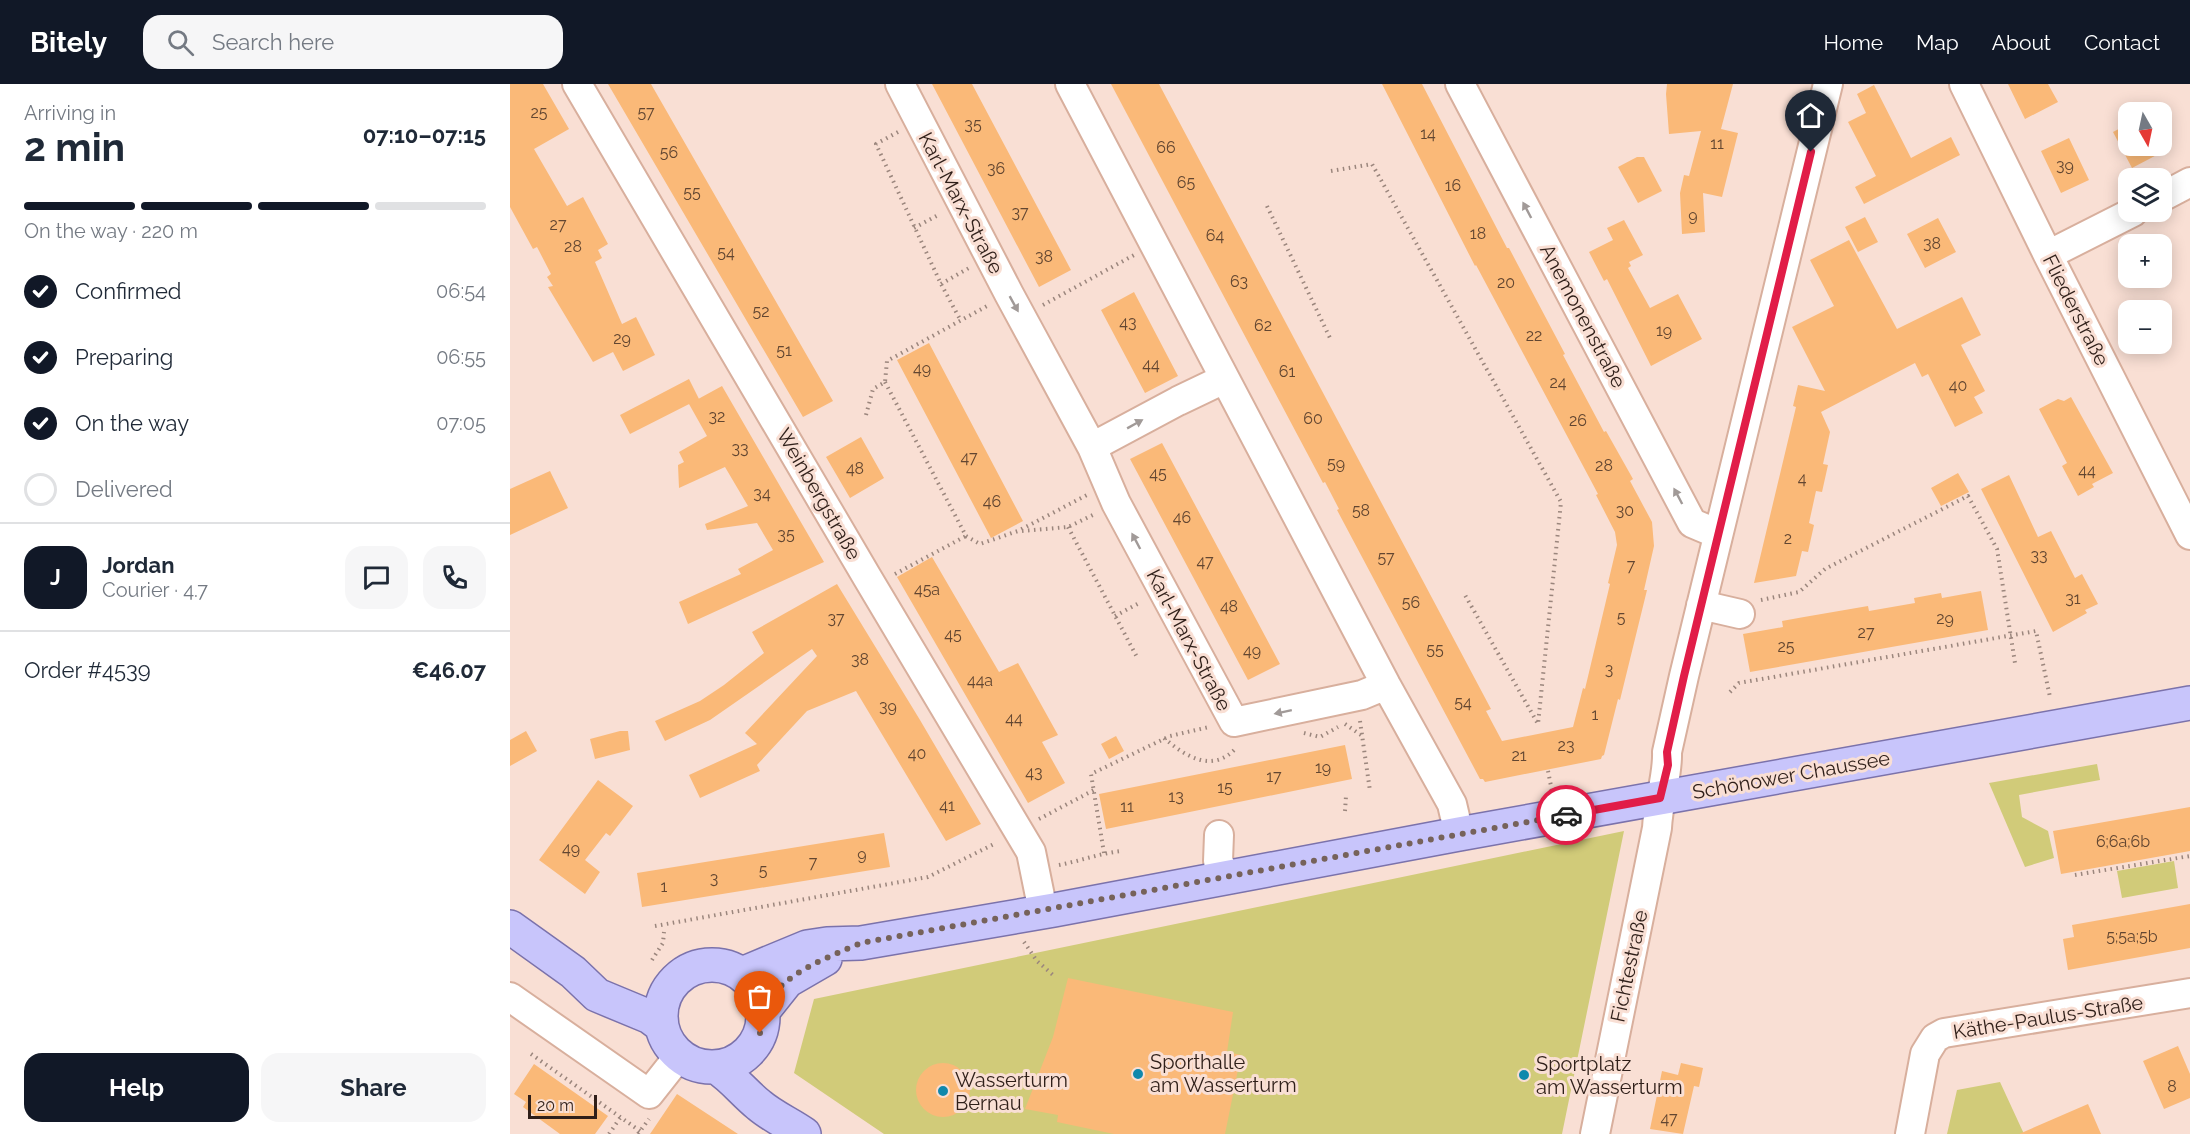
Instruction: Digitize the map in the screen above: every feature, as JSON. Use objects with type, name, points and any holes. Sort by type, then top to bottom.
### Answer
[{"type":"main road","name":"Schönower Chaussee","points":[[742,975],[807,947],[861,943],[1043,911],[2190,703]]},
{"type":"main road","points":[[510,927],[573,972],[597,995],[651,1017],[662,1026]]},
{"type":"main road","name":"Schönower Chaussee","points":[[763,1011],[787,981],[811,966],[861,943]]},
{"type":"main road","points":[[718,965],[742,975],[756,990],[763,1011],[760,1033],[755,1043],[739,1059],[717,1067],[697,1065],[680,1056],[671,1047],[662,1026],[661,1008],[668,990],[685,972],[701,966],[718,965]]},
{"type":"main road","points":[[573,972],[638,988],[668,990]]},
{"type":"main road","points":[[755,1043],[766,1082],[801,1132]]},
{"type":"main road","points":[[717,1067],[731,1076],[771,1115],[801,1132]]},
{"type":"street","name":"Weinbergstraße","points":[[577,84],[1031,852],[1043,911]]},
{"type":"street","name":"Karl-Marx-Straße","points":[[900,84],[988,255],[1092,447],[1112,494],[1234,722],[1344,698],[1386,685]]},
{"type":"street","points":[[1070,84],[1386,685],[1452,804],[1459,834]]},
{"type":"street","name":"Anemonenstraße","points":[[1460,84],[1692,523],[1718,534]]},
{"type":"street","name":"Fichtestraße","points":[[1595,1134],[1657,828],[1660,798],[1668,765],[1667,752],[1828,84]]},
{"type":"street","name":"Fliederstraße","points":[[1964,84],[2190,535]]},
{"type":"street","points":[[2172,192],[2190,182]]},
{"type":"street","points":[[2048,255],[2118,220]]},
{"type":"street","points":[[1092,447],[1178,400],[1224,379]]},
{"type":"street","points":[[1701,605],[1749,608]]},
{"type":"street","points":[[1220,835],[1218,861],[1227,877]]},
{"type":"street","name":"Käthe-Paulus-Straße","points":[[1910,1134],[1925,1054],[1935,1038],[1944,1034],[2190,993]]},
{"type":"street","points":[[510,997],[649,1094],[680,1056]]},
{"type":"path","points":[[919,121],[876,144],[941,284],[961,321]]},
{"type":"path","points":[[1331,171],[1372,164],[1562,502],[1538,724],[1465,595]]},
{"type":"path","points":[[1267,206],[1330,338]]},
{"type":"path","points":[[1112,494],[980,544],[966,536],[885,382],[886,361],[961,321],[1015,305],[1153,244]]},
{"type":"path","points":[[941,284],[988,255]]},
{"type":"path","points":[[866,415],[873,389],[885,382]]},
{"type":"path","points":[[1018,531],[1068,527],[1112,494]]},
{"type":"path","points":[[1749,608],[1799,592],[1826,569],[1968,496],[1997,549],[2016,663]]},
{"type":"path","points":[[1068,527],[1138,658]]},
{"type":"path","points":[[885,580],[966,536]]},
{"type":"path","points":[[1730,692],[1739,683],[2036,632],[2050,697]]},
{"type":"path","points":[[1344,698],[1370,791]]},
{"type":"path","points":[[1104,853],[1091,774],[1170,736],[1234,722]]},
{"type":"path","points":[[1548,771],[1552,791]]},
{"type":"path","points":[[1037,820],[1094,790]]},
{"type":"path","points":[[1345,811],[1346,796]]},
{"type":"path","points":[[655,926],[928,877],[997,843]]},
{"type":"path","points":[[1057,866],[1104,853],[1122,851]]},
{"type":"path","points":[[2075,875],[2190,856]]},
{"type":"path","points":[[652,960],[663,943],[664,932]]},
{"type":"path","points":[[1021,938],[1037,961],[1053,975]]},
{"type":"path","points":[[531,1054],[640,1131]]},
{"type":"path","points":[[609,1134],[620,1118]]},
{"type":"shaded area","points":[[2097,764],[2100,780],[2019,795],[2022,817],[2048,831],[2054,858],[2025,867],[1989,783]]},
{"type":"shaded area","points":[[1624,831],[1562,1134],[884,1134],[794,1073],[814,999]]},
{"type":"shaded area","points":[[2174,861],[2178,888],[2122,898],[2117,871]]},
{"type":"shaded area","points":[[2000,1082],[2024,1134],[1947,1134],[1957,1090]]},
{"type":"building","points":[[510,84],[543,84],[569,129],[534,149],[567,206],[583,197],[608,244],[598,250],[602,258],[595,262],[622,324],[636,317],[655,355],[623,371],[613,352],[593,362],[548,287],[553,286],[547,277],[551,274],[537,247],[533,249],[510,207]]},
{"type":"building","points":[[608,84],[651,84],[833,401],[803,417]]},
{"type":"building","points":[[932,84],[972,84],[1071,270],[1039,287]]},
{"type":"building","points":[[1111,84],[1159,84],[1491,709],[1486,711],[1502,741],[1573,727],[1583,688],[1585,689],[1617,545],[1615,532],[1596,495],[1598,494],[1475,266],[1382,84],[1422,84],[1604,432],[1606,431],[1633,479],[1630,481],[1652,522],[1654,546],[1644,590],[1647,590],[1620,700],[1618,699],[1601,759],[1485,782],[1480,779],[1337,510],[1339,509],[1325,482],[1323,483]]},
{"type":"building","points":[[1667,84],[1733,84],[1721,129],[1738,133],[1722,197],[1703,193],[1705,232],[1682,234],[1680,193],[1684,175],[1689,176],[1701,131],[1669,134]]},
{"type":"building","points":[[2008,84],[2048,84],[2058,102],[2025,119]]},
{"type":"building","points":[[1874,85],[1911,158],[1951,137],[1960,155],[1864,204],[1855,187],[1876,176],[1848,122],[1866,113],[1857,94]]},
{"type":"building","points":[[2118,129],[2118,141],[2113,132]]},
{"type":"building","points":[[2069,138],[2089,180],[2061,193],[2041,151]]},
{"type":"building","points":[[2126,156],[2155,156],[2132,168]]},
{"type":"building","points":[[1637,157],[1644,157],[1662,191],[1638,203],[1618,167]]},
{"type":"building","points":[[1865,217],[1878,242],[1858,252],[1845,227]]},
{"type":"building","points":[[1938,218],[1956,252],[1925,268],[1907,234]]},
{"type":"building","points":[[1624,220],[1643,255],[1629,262],[1631,266],[1628,268],[1650,308],[1678,294],[1702,339],[1651,366],[1607,279],[1604,281],[1589,252],[1613,240],[1607,228]]},
{"type":"building","points":[[1849,240],[1897,329],[1962,297],[1981,335],[1961,345],[1985,391],[1974,397],[1983,413],[1955,427],[1928,374],[1922,377],[1915,363],[1821,412],[1830,432],[1823,464],[1828,465],[1822,492],[1816,491],[1809,523],[1814,525],[1808,552],[1802,551],[1796,576],[1754,583],[1796,407],[1793,406],[1798,385],[1825,391],[1792,327],[1834,306],[1810,260]]},
{"type":"building","points":[[1134,292],[1178,376],[1145,393],[1101,310]]},
{"type":"building","points":[[929,343],[1023,521],[991,538],[897,360]]},
{"type":"building","points":[[689,379],[699,399],[630,434],[620,415]]},
{"type":"building","points":[[722,386],[824,562],[688,624],[679,602],[741,574],[738,569],[773,550],[757,523],[707,530],[705,524],[748,506],[725,467],[679,488],[678,465],[684,462],[679,452],[707,436],[689,404]]},
{"type":"building","points":[[2071,397],[2113,473],[2092,484],[2094,487],[2078,496],[2062,466],[2067,463],[2039,409],[2058,399],[2064,401]]},
{"type":"building","points":[[861,437],[884,478],[850,498],[826,457]]},
{"type":"building","points":[[1162,443],[1280,664],[1248,680],[1130,459]]},
{"type":"building","points":[[550,471],[568,508],[510,535],[510,489]]},
{"type":"building","points":[[1958,473],[1969,492],[1941,506],[1931,488]]},
{"type":"building","points":[[2009,475],[2038,537],[2051,531],[2075,578],[2082,574],[2098,604],[2085,610],[2087,613],[2053,632],[1981,489]]},
{"type":"building","points":[[932,557],[999,672],[1018,663],[1058,735],[1042,742],[1065,783],[1028,803],[897,577]]},
{"type":"building","points":[[837,584],[981,824],[946,841],[856,691],[807,711],[757,765],[760,771],[700,798],[689,775],[757,744],[745,733],[817,656],[812,649],[710,720],[665,741],[655,721],[700,701],[764,653],[752,632]]},
{"type":"building","points":[[1981,591],[1988,630],[1750,672],[1743,634],[1783,627],[1782,621],[1804,617],[1868,606],[1869,611],[1915,603],[1914,598],[1941,593],[1942,598]]},
{"type":"building","points":[[526,731],[537,751],[510,766],[510,740]]},
{"type":"building","points":[[628,731],[630,750],[595,759],[590,739]]},
{"type":"building","points":[[1116,736],[1124,751],[1109,759],[1101,744]]},
{"type":"building","points":[[1345,745],[1352,779],[1106,829],[1099,794]]},
{"type":"building","points":[[598,780],[633,806],[610,836],[606,833],[585,860],[600,872],[585,894],[539,860]]},
{"type":"building","points":[[2190,807],[2190,851],[2061,874],[2053,831]]},
{"type":"building","points":[[884,833],[890,867],[642,907],[637,873]]},
{"type":"building","points":[[2190,904],[2190,948],[2068,970],[2063,939],[2074,937],[2072,925]]},
{"type":"building","name":"Sporthalle am Wasserturm","points":[[1068,978],[1233,1012],[1227,1052],[1241,1055],[1225,1134],[1114,1134],[1057,1122],[1058,1115],[1025,1109],[1053,1037]]},
{"type":"building","points":[[2178,1046],[2190,1074],[2190,1098],[2164,1109],[2143,1061]]},
{"type":"building","name":"Wasserturm Bernau","points":[[938,1063],[948,1063],[958,1067],[966,1075],[970,1090],[966,1105],[958,1113],[948,1117],[938,1117],[928,1113],[920,1105],[916,1095],[916,1085],[920,1075],[928,1067]]},
{"type":"building","points":[[1681,1063],[1703,1068],[1699,1087],[1694,1086],[1683,1134],[1650,1129],[1662,1071],[1678,1075]]},
{"type":"building","points":[[534,1064],[608,1116],[595,1134],[560,1134],[523,1107],[526,1102],[514,1094]]},
{"type":"building","points":[[677,1094],[738,1134],[650,1134]]},
{"type":"building","points":[[2088,1104],[2101,1134],[2019,1134]]},
{"type":"way so far","points":[[760,1033],[763,1011],[787,981],[811,966],[861,943],[1075,906],[1566,815]]},
{"type":"place","name":"Sporthalle am Wasserturm","points":[[1138,1074]]},
{"type":"place","name":"Sportplatz am Wasserturm","points":[[1524,1075]]},
{"type":"place","name":"Wasserturm Bernau","points":[[943,1091]]},
{"type":"route","points":[[1566,815],[1660,798],[1668,765],[1667,752],[1684,676],[1811,152]]}]
